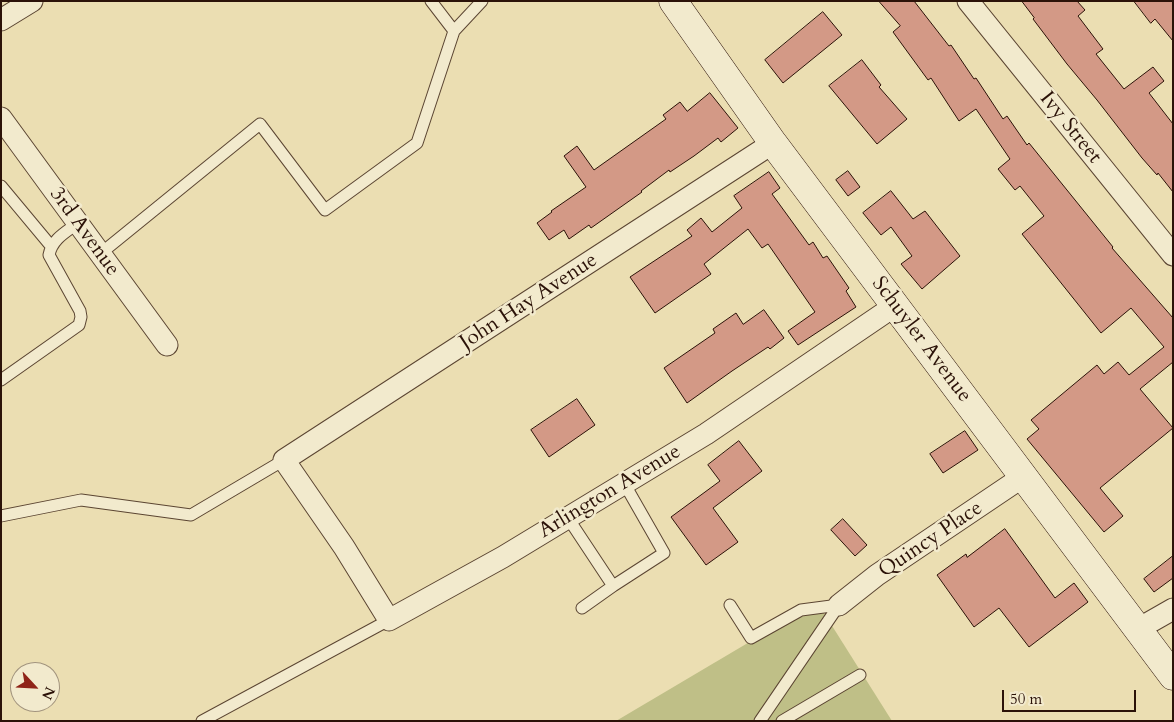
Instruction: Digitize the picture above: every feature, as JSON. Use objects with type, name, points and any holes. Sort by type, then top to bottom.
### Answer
[{"type":"main road","name":"Schuyler Avenue","points":[[673,1],[774,143],[1173,676]]},
{"type":"street","points":[[1,20],[32,1]]},
{"type":"street","name":"Ivy Street","points":[[968,1],[1173,255]]},
{"type":"street","name":"3rd Avenue","points":[[4,127],[78,223],[167,345]]},
{"type":"street","name":"John Hay Avenue","points":[[284,460],[774,143]]},
{"type":"street","name":"Arlington Avenue","points":[[389,620],[503,557],[706,434],[896,305]]},
{"type":"street","points":[[284,460],[344,547],[389,620]]},
{"type":"street","name":"Quincy Place","points":[[839,605],[877,575],[1024,476]]},
{"type":"street","points":[[1138,630],[1173,609]]},
{"type":"lane","points":[[431,1],[454,31]]},
{"type":"lane","points":[[100,254],[260,124],[326,210],[417,143],[454,31],[482,1]]},
{"type":"lane","points":[[1,186],[51,246]]},
{"type":"lane","points":[[1,380],[78,325],[81,317],[80,311],[49,255],[54,242],[78,223]]},
{"type":"lane","points":[[1,516],[81,500],[191,515],[284,460]]},
{"type":"lane","points":[[582,608],[664,553],[624,483]]},
{"type":"lane","points":[[568,518],[614,586]]},
{"type":"lane","points":[[730,605],[750,638],[801,610],[839,605]]},
{"type":"lane","points":[[760,721],[839,605]]},
{"type":"lane","points":[[202,721],[389,620]]},
{"type":"lane","points":[[782,721],[860,675]]},
{"type":"green space","points":[[817,602],[892,721],[616,721]]},
{"type":"building","points":[[879,1],[914,1],[949,46],[951,45],[974,79],[976,78],[1003,119],[1007,116],[1027,145],[1029,143],[1112,248],[1173,318],[1173,362],[1140,389],[1173,428],[1100,488],[1123,516],[1104,532],[1027,439],[1039,429],[1031,420],[1097,365],[1104,374],[1118,362],[1129,375],[1164,347],[1131,308],[1101,333],[1022,234],[1044,216],[1020,186],[1015,190],[998,169],[1010,159],[976,109],[959,121],[931,78],[928,80],[893,32],[900,26]]},
{"type":"building","points":[[1022,1],[1077,1],[1085,10],[1078,16],[1103,49],[1096,54],[1124,89],[1153,67],[1164,81],[1149,93],[1173,124],[1173,192],[1158,173],[1157,175],[1142,158],[1067,64],[1033,19]]},
{"type":"building","points":[[1134,1],[1173,1],[1173,41],[1155,19],[1151,23]]},
{"type":"building","points":[[823,12],[842,35],[783,83],[765,60]]},
{"type":"building","points":[[862,60],[881,85],[879,87],[907,119],[877,144],[829,86]]},
{"type":"building","points":[[710,93],[738,128],[721,142],[718,138],[670,172],[669,170],[642,192],[591,228],[589,225],[569,239],[564,230],[549,240],[537,223],[586,187],[564,156],[577,146],[594,170],[666,119],[663,115],[680,102],[687,111]]},
{"type":"building","points":[[848,171],[860,187],[848,196],[836,180]]},
{"type":"building","points":[[769,172],[780,188],[772,194],[809,245],[813,242],[823,258],[827,256],[849,288],[846,291],[856,307],[798,345],[788,331],[815,312],[768,244],[762,248],[748,229],[704,264],[711,274],[655,313],[630,277],[692,236],[687,230],[701,218],[712,232],[742,208],[734,196]]},
{"type":"building","points":[[891,191],[913,219],[925,211],[960,256],[922,289],[901,264],[912,256],[891,227],[881,235],[863,213]]},
{"type":"building","points":[[764,310],[784,338],[770,349],[768,347],[732,371],[687,403],[664,368],[715,333],[713,329],[736,313],[743,324]]},
{"type":"building","points":[[577,399],[595,425],[549,457],[531,430]]},
{"type":"building","points":[[965,431],[978,450],[943,473],[930,454]]},
{"type":"building","points":[[739,441],[762,471],[713,508],[738,542],[706,565],[671,517],[720,481],[708,465]]},
{"type":"building","points":[[843,519],[867,545],[855,556],[831,530]]},
{"type":"building","points":[[1005,529],[1055,598],[1074,583],[1088,602],[1029,647],[999,608],[974,627],[937,575],[966,554],[967,557]]},
{"type":"building","points":[[1173,556],[1173,578],[1154,592],[1144,579]]}]
